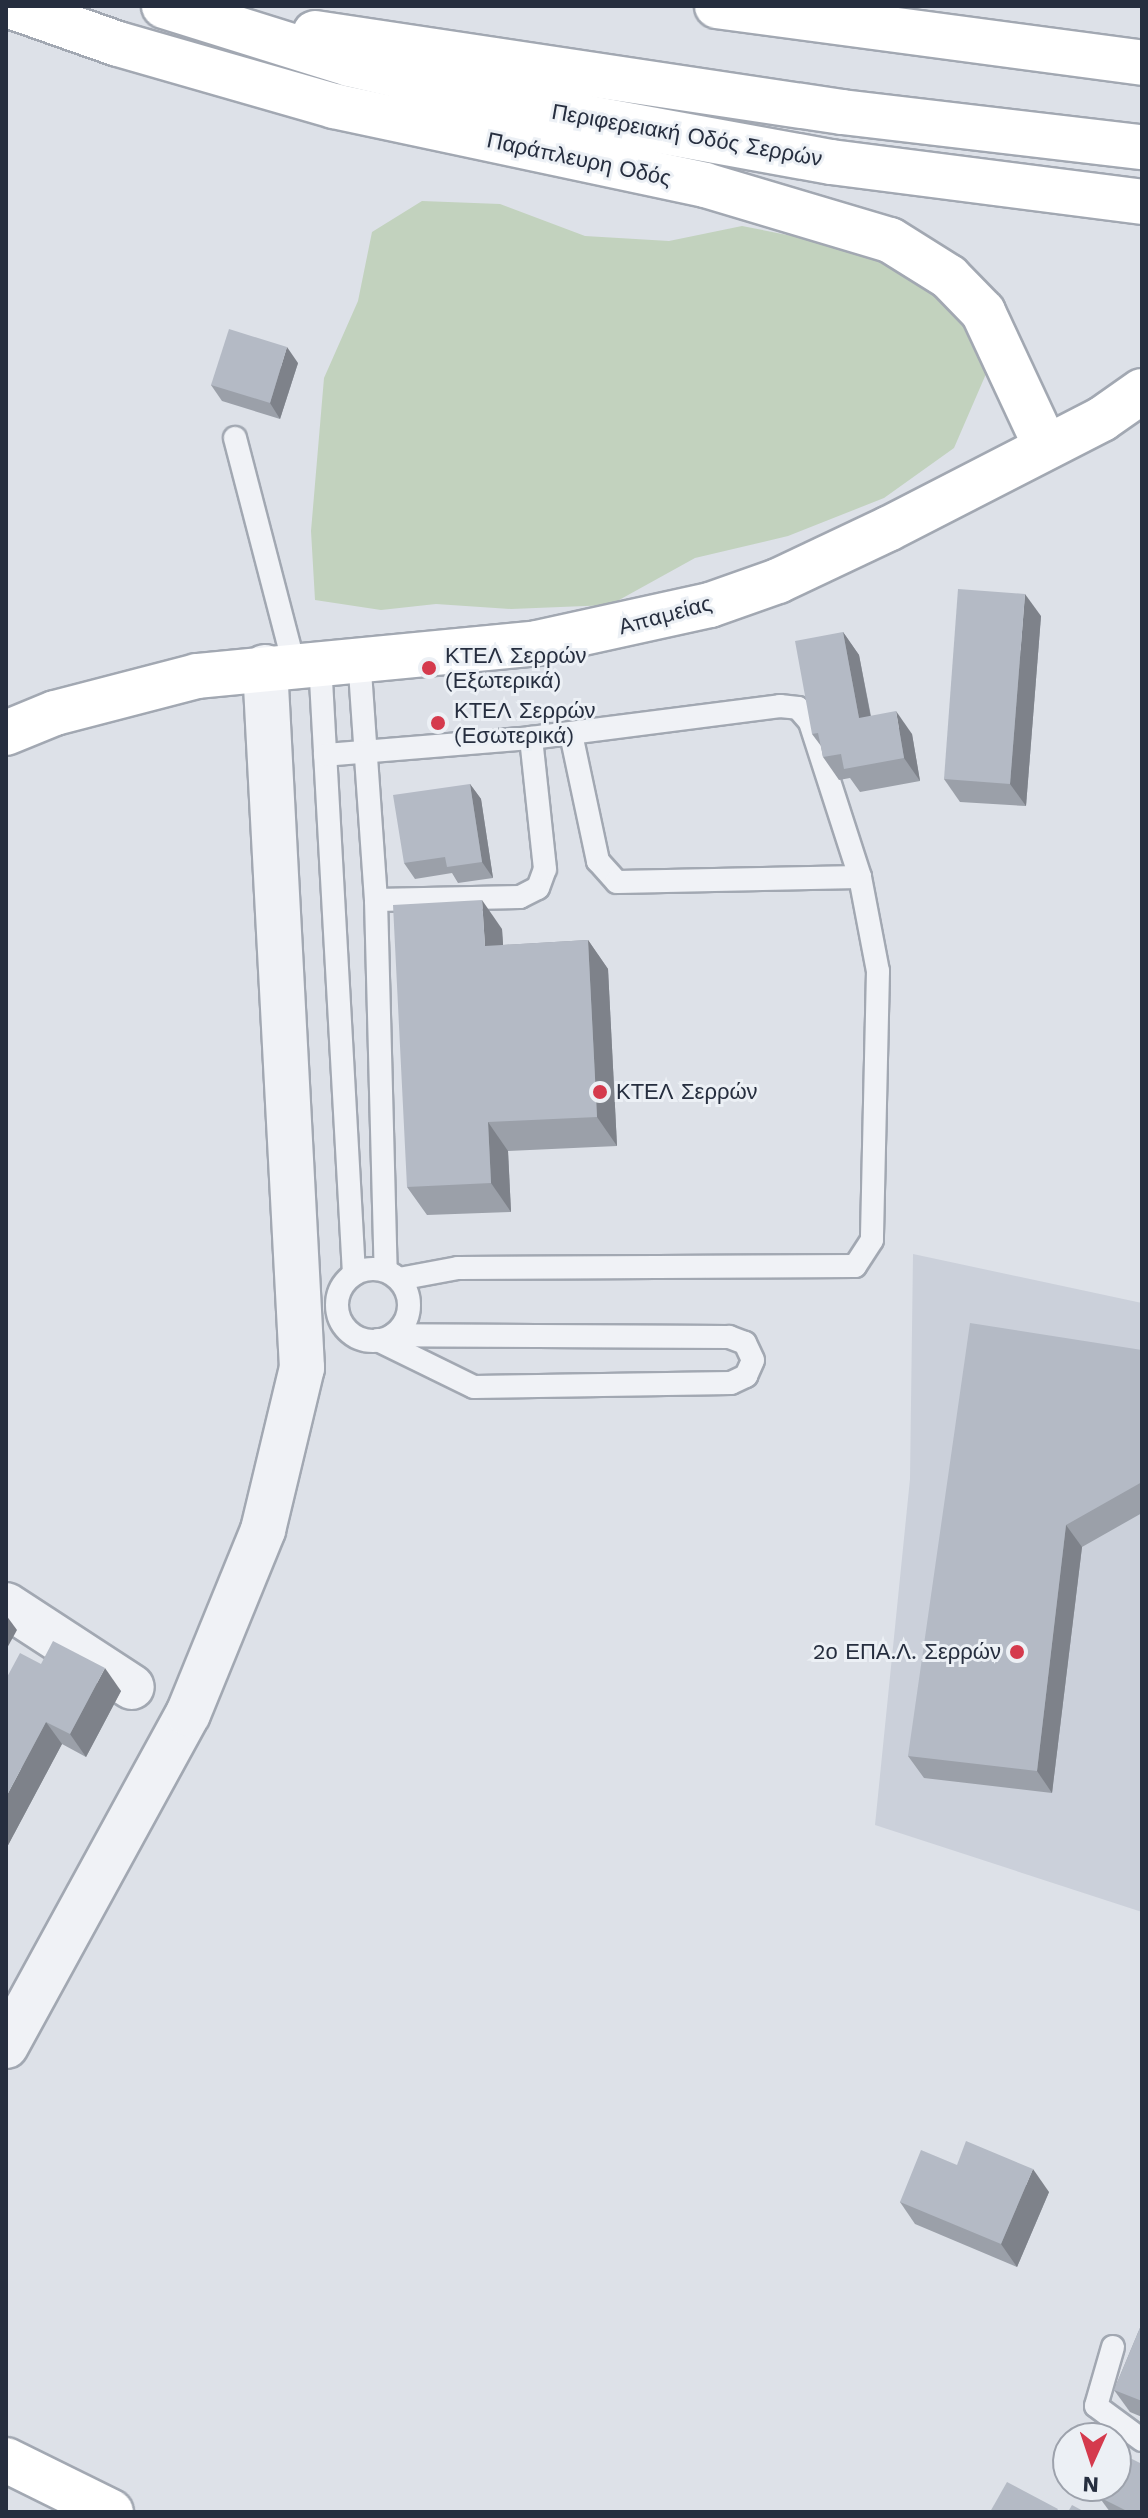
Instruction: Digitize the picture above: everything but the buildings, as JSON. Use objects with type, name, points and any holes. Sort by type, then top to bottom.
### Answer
[{"type":"main road","name":"Παράπλευρη Οδός","points":[[10,6],[118,44],[334,106],[705,185],[890,240],[949,277],[983,312],[1046,447]]},
{"type":"main road","name":"Περιφερειακή Οδός Σερρών","points":[[164,6],[349,64],[618,124],[831,162],[1142,202]]},
{"type":"main road","points":[[717,6],[1142,63]]},
{"type":"main road","name":"Περιφερειακή Οδός Σερρών","points":[[241,29],[354,35],[842,112],[1142,147]]},
{"type":"main road","name":"Απαμείας","points":[[6,733],[119,694],[309,663],[551,641],[710,605],[830,558],[1046,447],[1122,418],[1142,391]]},
{"type":"main road","points":[[6,2460],[111,2512]]},
{"type":"street","points":[[6,2046],[188,1714],[263,1530],[302,1368],[309,663]]},
{"type":"street","points":[[6,1605],[132,1687]]},
{"type":"lane","points":[[235,438],[309,663],[325,755],[354,1274],[339,1293],[339,1316],[354,1335],[385,1338],[729,1337],[745,1343],[753,1360],[746,1376],[731,1383],[474,1387],[385,1338]]},
{"type":"lane","points":[[309,663],[366,754],[376,900],[392,1275],[409,1308],[385,1338]]},
{"type":"lane","points":[[325,755],[366,754],[571,734],[780,706],[798,708],[810,722],[860,877],[879,1001],[872,1240],[864,1260],[844,1268],[458,1268],[392,1275],[354,1274]]},
{"type":"lane","points":[[571,734],[598,861],[617,882],[860,877]]},
{"type":"lane","points":[[376,900],[520,897],[538,888],[545,869],[531,738]]},
{"type":"lane","points":[[1113,2347],[1096,2390],[1096,2406],[1142,2440]]},
{"type":"shaded area","name":"2ο ΕΠΑ.Λ. Σερρών","points":[[913,1254],[1142,1303],[1142,1912],[875,1825],[910,1479]]},
{"type":"green space","points":[[422,201],[500,204],[585,236],[669,241],[742,226],[898,257],[963,308],[989,367],[954,448],[884,498],[788,536],[695,558],[610,605],[511,609],[436,604],[381,610],[315,600],[311,531],[324,378],[358,301],[372,232]]},
{"type":"place","name":"ΚΤΕΛ Σερρών (Εξωτερικά)","points":[[429,668]]},
{"type":"place","name":"ΚΤΕΛ Σερρών (Εσωτερικά)","points":[[438,723]]},
{"type":"place","name":"ΚΤΕΛ Σερρών","points":[[600,1092]]},
{"type":"place","name":"2ο ΕΠΑ.Λ. Σερρών","points":[[1017,1652]]}]
